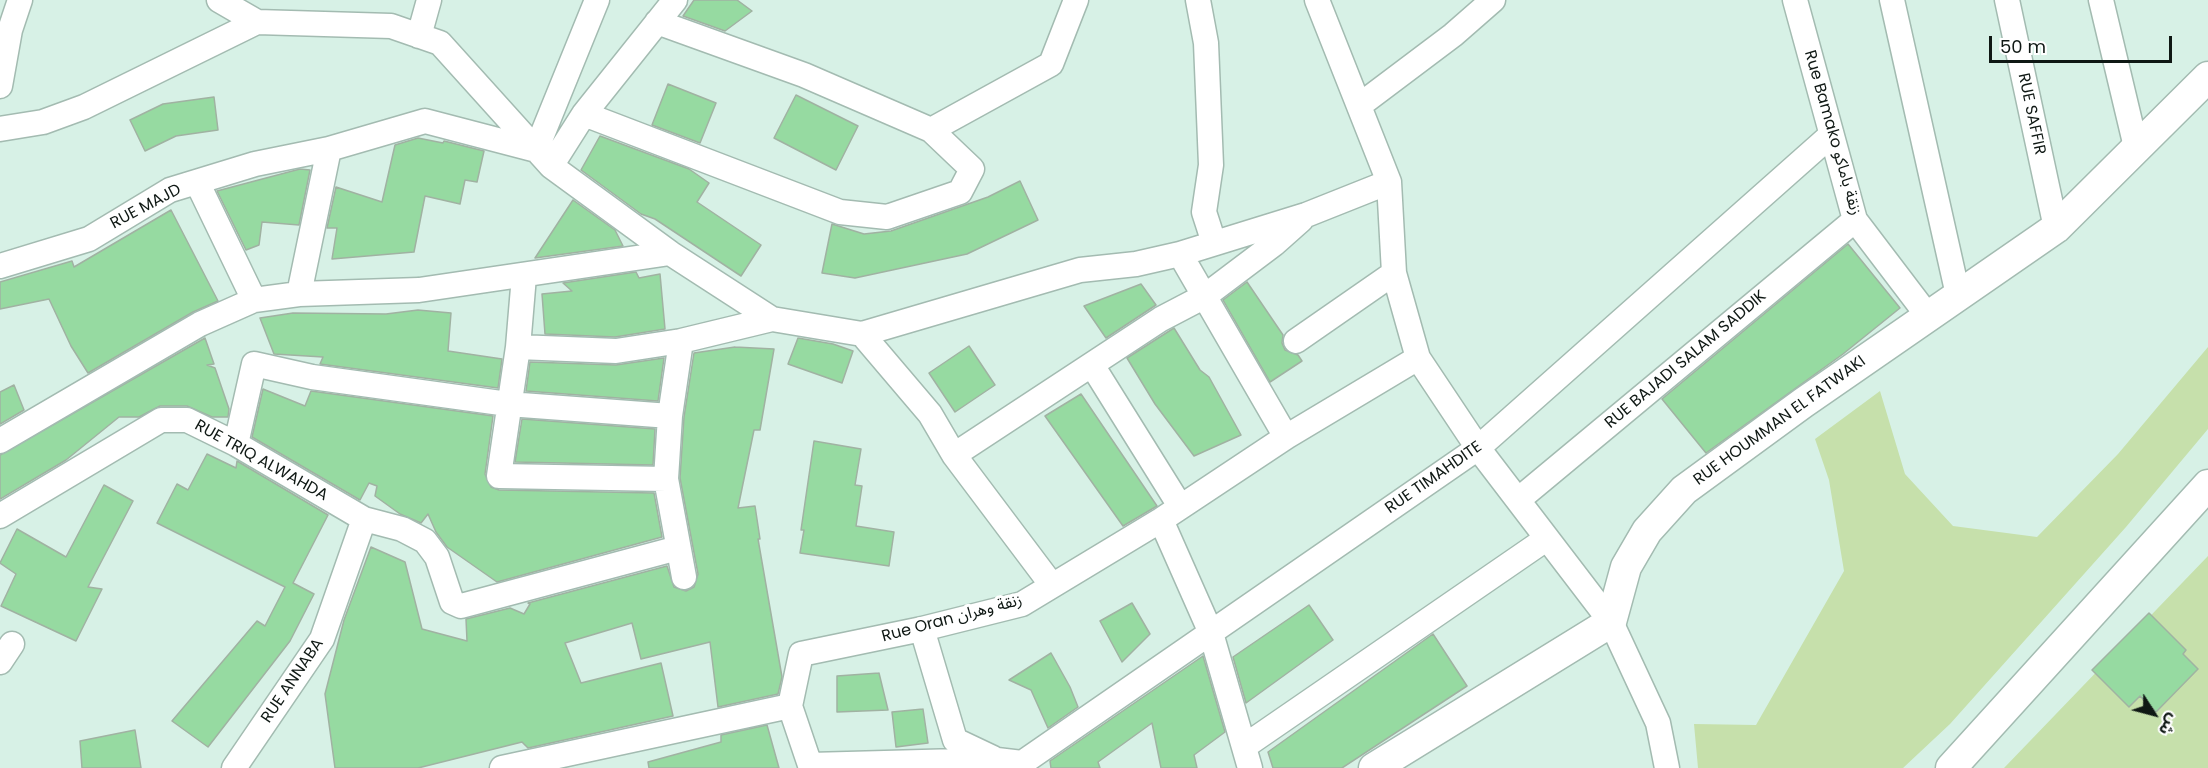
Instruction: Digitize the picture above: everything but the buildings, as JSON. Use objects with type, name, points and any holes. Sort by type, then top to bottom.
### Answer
[{"type":"street","points":[[0,86],[5,25],[20,0]]},
{"type":"street","points":[[419,36],[429,0]]},
{"type":"street","points":[[544,158],[597,0]]},
{"type":"street","points":[[544,158],[584,114],[675,0]]},
{"type":"street","points":[[931,130],[1051,64],[1076,0]]},
{"type":"street","points":[[1198,0],[1206,43],[1212,165],[1204,212],[1214,243]]},
{"type":"street","points":[[1317,0],[1389,182],[1394,273],[1419,358],[1478,448],[1611,622],[1658,723],[1667,768]]},
{"type":"street","points":[[1360,105],[1453,35],[1493,0]]},
{"type":"street","name":"Rue Bamako زنقة باماكو","points":[[1795,0],[1855,220],[1928,316]]},
{"type":"street","points":[[1892,0],[1958,296]]},
{"type":"street","name":"RUE SAFFIR","points":[[2007,0],[2056,228]]},
{"type":"street","points":[[2102,0],[2136,147]]},
{"type":"street","points":[[229,2],[256,22]]},
{"type":"street","points":[[0,129],[43,122],[84,107],[256,22],[391,26],[440,43],[544,158],[670,253],[772,319]]},
{"type":"street","points":[[584,114],[840,212],[887,216],[960,192],[972,169],[931,130],[804,75],[657,22]]},
{"type":"street","name":"RUE HOUMMAN EL FATWAKI","points":[[1611,622],[1626,567],[1647,531],[1684,490],[2056,228],[2208,77]]},
{"type":"street","name":"RUE MAJD","points":[[0,266],[89,239],[170,190],[255,164],[329,149],[425,121],[544,158]]},
{"type":"street","name":"RUE TIMAHDITE","points":[[790,706],[810,765],[1022,763],[1478,448],[1831,135]]},
{"type":"street","points":[[299,294],[329,149]]},
{"type":"street","points":[[197,182],[254,300]]},
{"type":"street","points":[[518,347],[616,351],[681,341],[772,319],[862,334],[1080,270],[1136,264],[1180,254],[1306,215],[1389,182]]},
{"type":"street","points":[[954,455],[1161,319],[1205,296],[1274,244],[1306,215]]},
{"type":"street","name":"RUE BAJADI SALAM SADDIK","points":[[1518,500],[1855,220]]},
{"type":"street","points":[[0,441],[200,324],[254,300],[299,294],[419,290],[670,253]]},
{"type":"street","points":[[1180,254],[1286,437]]},
{"type":"street","points":[[1296,341],[1394,273]]},
{"type":"street","points":[[524,276],[518,347],[499,476],[666,479]]},
{"type":"street","points":[[862,334],[930,414],[954,455],[1051,584]]},
{"type":"street","points":[[681,341],[670,416],[666,479],[684,577]]},
{"type":"street","name":"Rue Oran زنقة وهران","points":[[790,706],[801,654],[922,629],[1022,604],[1051,584],[1161,520],[1286,437],[1419,358]]},
{"type":"street","points":[[236,444],[254,364],[312,377],[508,404],[670,416]]},
{"type":"street","points":[[1092,365],[1180,506]]},
{"type":"street","name":"RUE TRIQ ALWAHDA","points":[[0,516],[161,420],[187,420],[236,444],[364,519],[402,529],[425,541],[437,557],[452,602],[460,606],[678,548]]},
{"type":"street","points":[[1951,768],[2208,485]]},
{"type":"street","name":"RUE ANNABA","points":[[234,768],[322,639],[364,519]]},
{"type":"street","points":[[1161,520],[1211,633],[1247,757],[1546,539]]},
{"type":"street","points":[[1374,768],[1611,622]]},
{"type":"street","points":[[922,629],[956,740],[999,764]]},
{"type":"street","points":[[502,768],[790,706]]},
{"type":"green space","points":[[2208,347],[2208,429],[2126,527],[1950,724],[1903,768],[1698,768],[1694,724],[1756,725],[1844,571],[1829,480],[1815,439],[1880,391],[1905,474],[1953,526],[2037,537],[2118,454]]},
{"type":"green space","points":[[2208,556],[2208,768],[2004,768]]}]
